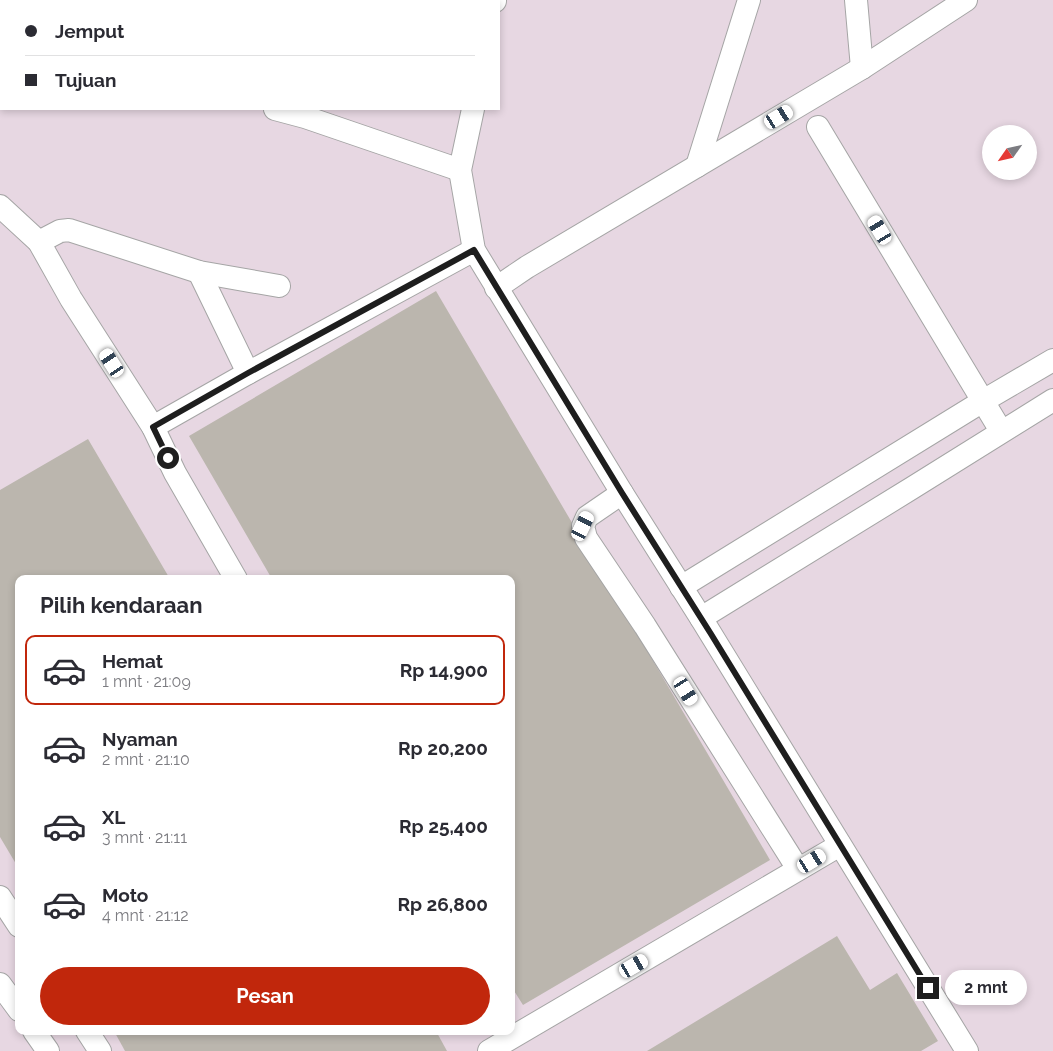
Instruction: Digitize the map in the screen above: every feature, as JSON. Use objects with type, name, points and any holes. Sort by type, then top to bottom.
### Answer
[{"type":"street","points":[[697,166],[749,0]]},
{"type":"street","points":[[856,0],[862,68]]},
{"type":"street","points":[[496,288],[527,267],[862,68],[966,0]]},
{"type":"street","points":[[283,110],[306,113],[460,170]]},
{"type":"street","points":[[473,110],[460,170],[474,250],[967,1051]]},
{"type":"street","points":[[818,128],[1001,431]]},
{"type":"street","points":[[0,206],[39,242],[71,299],[153,427],[175,473],[234,575]]},
{"type":"street","points":[[39,242],[60,231],[69,230],[199,272],[280,286]]},
{"type":"street","points":[[153,427],[474,250]]},
{"type":"street","points":[[199,272],[248,373]]},
{"type":"street","points":[[681,587],[1053,360]]},
{"type":"street","points":[[701,618],[1053,400]]},
{"type":"street","points":[[892,457],[912,488]]},
{"type":"street","points":[[622,493],[587,517],[583,526],[586,538],[645,626],[798,869]]},
{"type":"street","points":[[515,1032],[840,844]]},
{"type":"street","points":[[0,897],[15,920]]},
{"type":"street","points":[[0,984],[15,1005]]},
{"type":"street","points":[[37,1035],[48,1051]]},
{"type":"street","points":[[90,1035],[100,1051]]},
{"type":"street","points":[[497,1042],[509,1035]]},
{"type":"shaded area","points":[[500,0],[1053,0],[1053,1051],[0,1051],[0,110],[500,110]]},
{"type":"building","points":[[436,291],[770,860],[523,1005],[515,992],[515,575],[270,575],[189,436]]},
{"type":"building","points":[[88,439],[168,575],[15,575],[15,862],[0,837],[0,490]]},
{"type":"building","points":[[837,936],[870,990],[897,973],[938,1041],[921,1051],[647,1051]]},
{"type":"building","points":[[116,1035],[438,1035],[447,1051],[125,1051]]},
{"type":"route","points":[[168,458],[153,427],[474,250],[928,988]]}]
